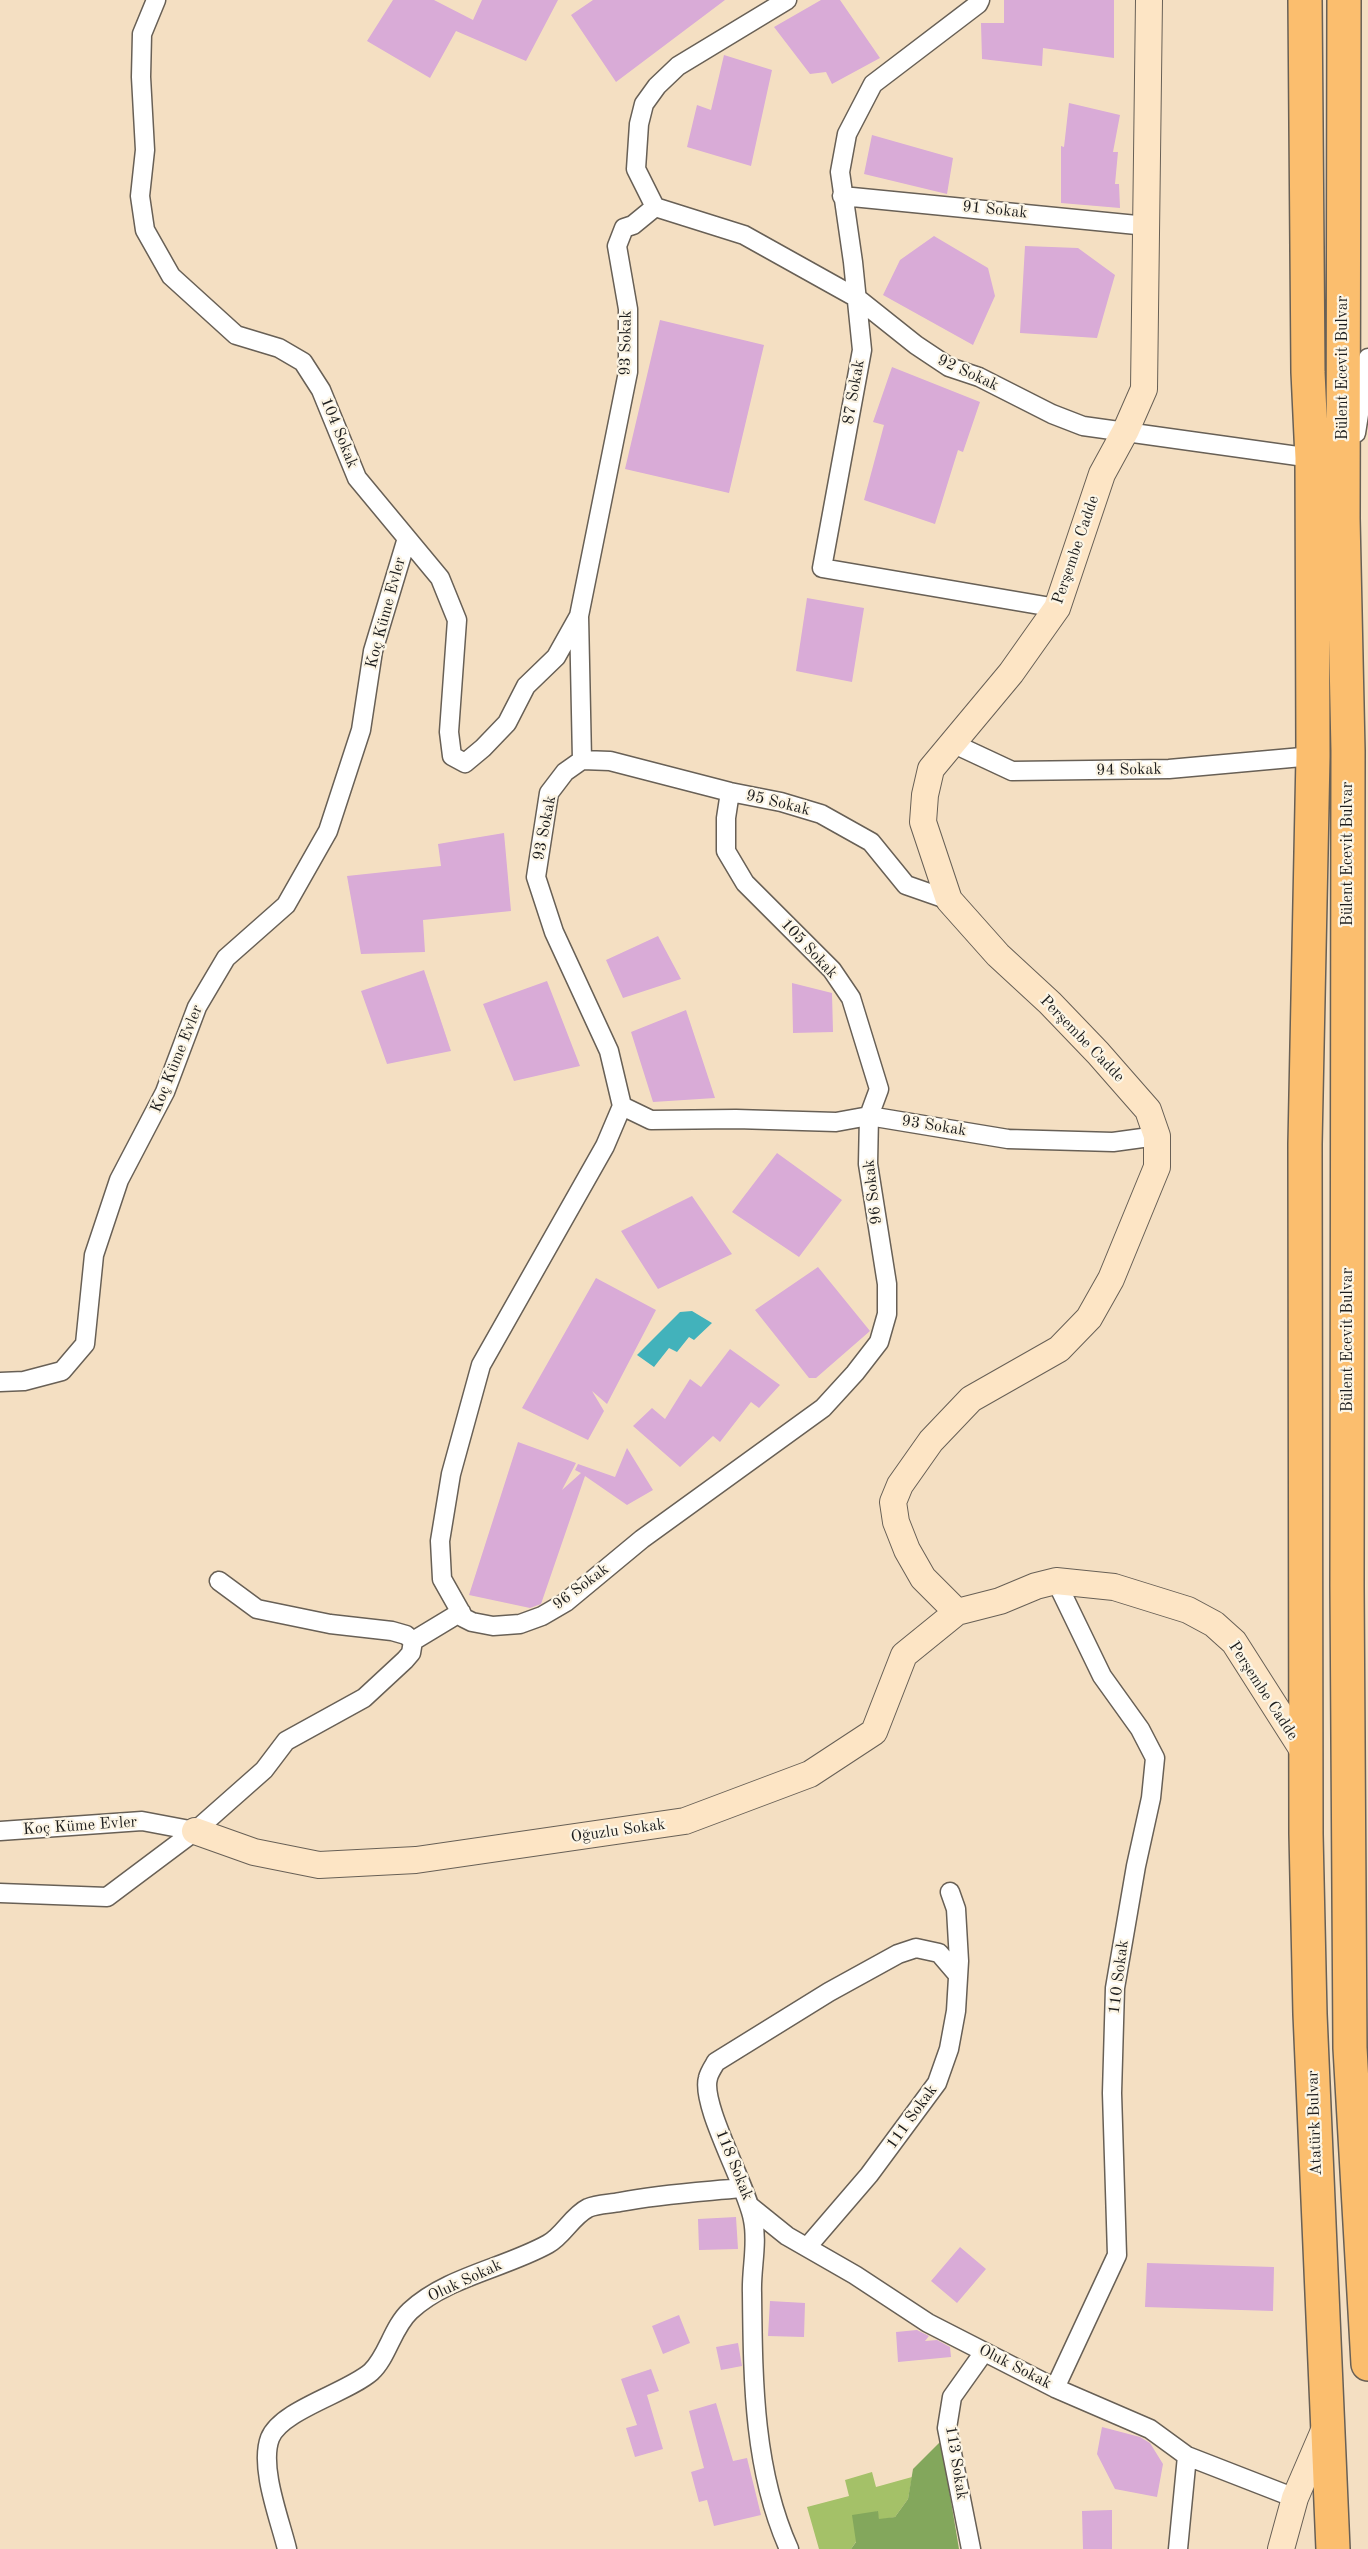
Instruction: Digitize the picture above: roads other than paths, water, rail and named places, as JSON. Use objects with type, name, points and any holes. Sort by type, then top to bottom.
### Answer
[{"type":"highway","name":"Bülent Ecevit Bulvar","points":[[1305,0],[1308,372],[1312,458],[1313,756],[1305,1144],[1306,1697]]},
{"type":"highway","name":"Bülent Ecevit Bulvar","points":[[1344,0],[1342,518],[1358,1273],[1349,1708],[1350,2048],[1368,2364]]},
{"type":"highway","name":"Atatürk Bulvar","points":[[1306,1697],[1310,2014],[1333,2549]]},
{"type":"main road","name":"Perşembe Cadde","points":[[1149,0],[1144,389],[1126,430],[1102,474],[1057,608],[1011,673],[931,769],[925,795],[923,822],[949,900],[998,955],[1082,1036],[1148,1110],[1157,1136],[1158,1167],[1111,1279],[1089,1318],[1059,1349],[971,1399],[931,1441],[900,1485],[893,1502],[896,1522],[907,1550],[923,1578],[957,1612],[1000,1601],[1036,1586],[1056,1581],[1114,1587],[1188,1610],[1214,1624],[1234,1642],[1306,1755]]},
{"type":"main road","name":"Oğuzlu Sokak","points":[[195,1832],[254,1852],[319,1865],[416,1860],[685,1821],[810,1774],[874,1732],[904,1655],[957,1612]]},
{"type":"main road","points":[[1281,2549],[1295,2498],[1327,2423]]},
{"type":"street","name":"104 Sokak","points":[[156,0],[142,34],[141,77],[145,150],[140,196],[144,230],[171,276],[236,335],[279,348],[303,362],[321,390],[357,478],[440,578],[457,620],[449,732],[452,756],[465,763],[507,723],[526,686],[556,657],[579,616]]},
{"type":"street","points":[[655,207],[636,169],[639,124],[644,104],[657,86],[678,66],[787,0]]},
{"type":"street","name":"87 Sokak","points":[[980,0],[978,4],[873,84],[847,134],[840,171],[862,351],[822,568],[1057,608]]},
{"type":"street","name":"91 Sokak","points":[[842,196],[1147,226]]},
{"type":"street","name":"92 Sokak","points":[[655,207],[744,235],[857,298],[916,345],[950,367],[979,377],[1052,414],[1083,426],[1126,430],[1312,458]]},
{"type":"street","name":"93 Sokak","points":[[655,207],[633,225],[624,228],[618,246],[628,309],[628,372],[579,616],[582,760],[565,772],[549,793],[536,877],[554,932],[609,1051],[622,1106],[651,1120],[736,1119],[836,1122],[869,1116],[1008,1139],[1113,1142],[1157,1136]]},
{"type":"street","points":[[1342,518],[1368,358]]},
{"type":"street","name":"Koç Küme Evler","points":[[0,1382],[24,1381],[63,1371],[85,1344],[94,1255],[119,1180],[165,1092],[197,1006],[226,958],[286,905],[328,831],[361,730],[374,651],[407,538]]},
{"type":"street","name":"94 Sokak","points":[[952,743],[1012,771],[1169,769],[1313,756]]},
{"type":"street","name":"95 Sokak","points":[[582,760],[610,761],[730,792],[781,802],[821,814],[871,842],[906,885],[949,900]]},
{"type":"street","name":"105 Sokak","points":[[730,792],[726,818],[726,851],[745,882],[832,970],[851,998],[879,1089],[869,1116]]},
{"type":"street","points":[[0,1893],[107,1898],[195,1832],[264,1770],[286,1741],[364,1698],[405,1660],[411,1653],[413,1641],[461,1612],[442,1579],[440,1541],[451,1474],[481,1365],[605,1146],[622,1106]]},
{"type":"street","name":"96 Sokak","points":[[461,1612],[472,1622],[502,1626],[520,1624],[542,1616],[566,1602],[642,1539],[823,1408],[855,1373],[879,1342],[887,1314],[887,1284],[868,1164],[869,1116]]},
{"type":"street","points":[[219,1581],[257,1609],[330,1624],[392,1631],[406,1635],[413,1641]]},
{"type":"street","name":"110 Sokak","points":[[1055,2388],[1117,2255],[1112,2093],[1115,1988],[1136,1866],[1151,1798],[1155,1758],[1140,1729],[1102,1676],[1056,1581]]},
{"type":"street","name":"Koç Küme Evler","points":[[0,1831],[142,1821],[195,1832]]},
{"type":"street","name":"111 Sokak","points":[[808,2246],[869,2175],[937,2083],[949,2049],[956,2012],[959,1961],[956,1909],[950,1892]]},
{"type":"street","name":"118 Sokak","points":[[789,2549],[780,2529],[764,2465],[754,2408],[752,2284],[755,2231],[751,2207],[741,2188],[707,2098],[707,2079],[716,2062],[829,1992],[898,1954],[916,1948],[939,1953],[957,1974]]},
{"type":"street","name":"Oluk Sokak","points":[[287,2549],[267,2465],[270,2437],[284,2421],[336,2394],[371,2371],[391,2336],[409,2311],[432,2295],[550,2243],[566,2226],[589,2208],[651,2196],[741,2188]]},
{"type":"street","name":"Oluk Sokak","points":[[751,2207],[787,2236],[808,2246],[928,2323],[1055,2388],[1150,2429],[1187,2456],[1295,2498]]},
{"type":"street","name":"113 Sokak","points":[[971,2549],[947,2428],[952,2397],[984,2352]]},
{"type":"street","points":[[1178,2549],[1187,2456]]},
{"type":"water","points":[[692,1311],[712,1323],[694,1340],[689,1337],[677,1352],[669,1348],[654,1367],[637,1355],[680,1312]]}]
